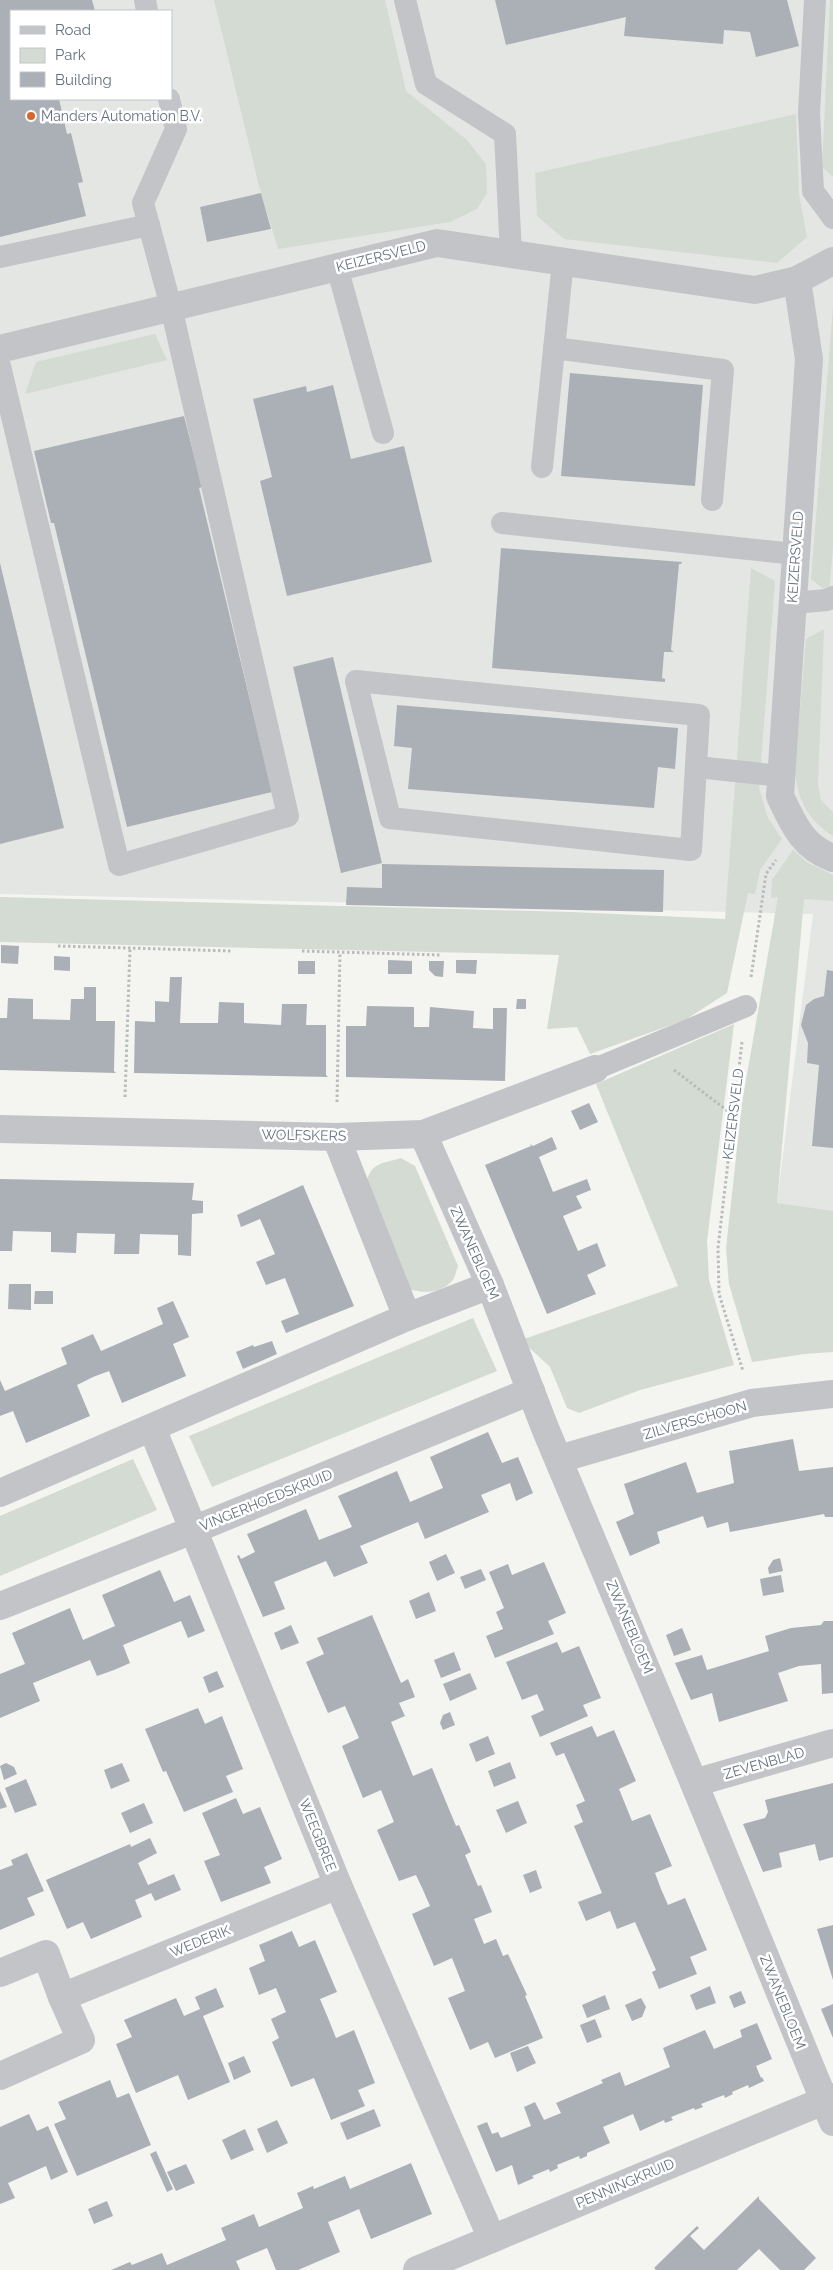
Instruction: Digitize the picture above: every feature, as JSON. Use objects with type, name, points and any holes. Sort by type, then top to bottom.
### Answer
[{"type":"street","name":"KEIZERSVELD","points":[[0,349],[437,243],[755,290],[797,280],[833,261]]},
{"type":"street","name":"KEIZERSVELD","points":[[797,280],[810,359],[795,554],[780,796],[796,831],[820,853],[833,858]]},
{"type":"street","name":"WOLFSKERS","points":[[0,1129],[336,1137],[423,1134],[595,1069]]},
{"type":"street","name":"ZWANEBLOEM","points":[[423,1134],[490,1285],[559,1459],[830,2106]]},
{"type":"street","points":[[336,1137],[407,1318]]},
{"type":"street","points":[[0,1493],[407,1318],[490,1285]]},
{"type":"street","name":"VINGERHOEDSKRUID","points":[[0,1606],[193,1530],[531,1391]]},
{"type":"street","name":"ZILVERSCHOON","points":[[559,1459],[752,1403],[833,1394]]},
{"type":"street","name":"WEEGBREE","points":[[152,1428],[338,1885],[492,2238]]},
{"type":"street","name":"ZEVENBLAD","points":[[694,1782],[833,1743]]},
{"type":"street","name":"WEDERIK","points":[[62,1997],[338,1885]]},
{"type":"street","points":[[0,1973],[46,1954],[81,2040],[0,2076]]},
{"type":"street","name":"PENNINGKRUID","points":[[417,2270],[492,2238],[830,2106]]},
{"type":"lane","points":[[405,0],[426,84],[505,134],[510,254]]},
{"type":"lane","points":[[816,0],[810,113],[813,191],[833,218]]},
{"type":"lane","points":[[0,366],[119,865],[288,816],[171,307],[142,203],[176,129],[169,100]]},
{"type":"lane","points":[[0,257],[149,225]]},
{"type":"lane","points":[[542,468],[563,261]]},
{"type":"lane","points":[[338,267],[384,433]]},
{"type":"lane","points":[[554,348],[723,370],[712,500]]},
{"type":"lane","points":[[502,524],[795,554]]},
{"type":"lane","points":[[792,603],[827,600],[833,597]]},
{"type":"lane","points":[[356,681],[699,715],[696,766],[691,850],[390,818],[356,681]]},
{"type":"lane","points":[[696,766],[781,776]]},
{"type":"lane","points":[[595,1069],[746,1006]]},
{"type":"path","name":"KEIZERSVELD","points":[[752,1403],[719,1294],[718,1248],[746,1006],[766,874],[796,831]]},
{"type":"path","points":[[58,946],[232,951]]},
{"type":"path","points":[[125,1099],[130,948]]},
{"type":"path","points":[[302,951],[440,955]]},
{"type":"path","points":[[336,1102],[340,953]]},
{"type":"path","points":[[645,1048],[733,1116]]},
{"type":"shaded area","points":[[0,0],[833,0],[833,1213],[777,1203],[813,914],[0,894]]},
{"type":"green space","points":[[214,0],[385,0],[406,91],[467,140],[486,164],[487,193],[477,209],[450,222],[278,249],[259,186]]},
{"type":"green space","points":[[830,0],[833,0],[833,177],[822,167]]},
{"type":"green space","points":[[796,114],[799,194],[807,237],[777,263],[564,239],[537,216],[535,173]]},
{"type":"green space","points":[[833,307],[833,547],[829,593],[811,579]]},
{"type":"green space","points":[[155,334],[167,360],[25,394],[36,362]]},
{"type":"green space","points":[[751,568],[775,581],[759,788],[768,818],[782,839],[760,870],[755,894],[748,893],[727,993],[685,1020],[590,1054],[577,1027],[547,1029],[559,955],[0,942],[0,897],[571,912],[725,919]]},
{"type":"green space","points":[[824,629],[818,785],[821,800],[833,812],[833,836],[817,823],[805,808],[798,790],[795,770],[806,639]]},
{"type":"green space","points":[[793,850],[808,863],[833,875],[833,901],[804,899],[777,1203],[833,1211],[833,1352],[804,1354],[752,1362],[729,1284],[726,1248],[742,1103],[778,897],[771,898],[772,880]]},
{"type":"green space","points":[[734,1024],[707,1241],[709,1280],[734,1365],[640,1390],[579,1413],[567,1408],[550,1367],[521,1340],[678,1286],[596,1084]]},
{"type":"green space","points":[[401,1158],[415,1166],[458,1266],[452,1281],[437,1290],[420,1292],[410,1289],[366,1185],[370,1172],[374,1168],[383,1163]]},
{"type":"green space","points":[[473,1318],[497,1371],[212,1487],[189,1436]]},
{"type":"green space","points":[[133,1459],[157,1510],[0,1576],[0,1516]]},
{"type":"building","name":"Manders Automation B.V.","points":[[0,0],[92,0],[95,10],[10,10],[10,100],[59,100],[67,134],[71,133],[83,182],[78,183],[86,216],[0,237]]},
{"type":"building","points":[[495,0],[787,0],[799,46],[756,57],[750,32],[724,30],[723,44],[624,36],[626,17],[506,45]]},
{"type":"building","points":[[261,193],[271,229],[207,242],[200,207]]},
{"type":"building","points":[[570,373],[703,385],[695,486],[561,476]]},
{"type":"building","points":[[333,385],[351,459],[404,446],[432,562],[287,596],[260,481],[272,477],[253,399],[306,386],[307,392]]},
{"type":"building","points":[[184,416],[202,487],[199,488],[272,792],[127,827],[54,523],[51,523],[34,451]]},
{"type":"building","points":[[501,548],[682,562],[679,564],[671,650],[674,652],[664,652],[662,678],[665,679],[665,682],[492,668]]},
{"type":"building","points":[[0,563],[64,828],[0,844]]},
{"type":"building","points":[[333,657],[382,863],[341,873],[293,667]]},
{"type":"building","points":[[397,705],[678,728],[675,769],[658,767],[654,808],[408,789],[412,748],[394,746]]},
{"type":"building","points":[[382,864],[664,870],[663,912],[346,905],[347,887],[382,888]]},
{"type":"building","points":[[1,945],[19,946],[18,964],[1,963]]},
{"type":"building","points":[[54,956],[70,957],[70,971],[54,970]]},
{"type":"building","points":[[388,960],[412,961],[412,974],[388,974]]},
{"type":"building","points":[[456,960],[477,960],[476,974],[456,973]]},
{"type":"building","points":[[298,961],[315,961],[315,974],[298,974]]},
{"type":"building","points":[[429,961],[444,961],[443,977],[435,976],[429,970]]},
{"type":"building","points":[[827,970],[833,971],[833,1148],[812,1146],[819,1065],[807,1063],[808,1043],[801,1025],[806,1005],[814,999],[824,996]]},
{"type":"building","points":[[170,977],[182,977],[180,1023],[218,1023],[219,1002],[244,1003],[244,1023],[281,1025],[282,1004],[307,1004],[306,1025],[326,1025],[326,1075],[328,1077],[134,1073],[135,1021],[155,1022],[155,1001],[169,1002]]},
{"type":"building","points":[[84,987],[96,987],[96,1021],[115,1021],[114,1071],[116,1073],[0,1070],[0,1018],[7,1018],[8,998],[33,999],[33,1019],[70,1020],[71,999],[84,999]]},
{"type":"building","points":[[517,999],[526,999],[526,1009],[516,1009]]},
{"type":"building","points":[[367,1006],[414,1007],[414,1027],[429,1027],[430,1007],[474,1011],[473,1028],[493,1029],[493,1008],[507,1008],[505,1081],[346,1077],[346,1026],[366,1026]]},
{"type":"building","points":[[589,1103],[598,1122],[580,1130],[571,1111]]},
{"type":"building","points":[[552,1137],[557,1149],[539,1157],[553,1192],[587,1179],[591,1190],[576,1196],[582,1208],[563,1216],[578,1251],[597,1243],[606,1266],[587,1275],[596,1294],[547,1314],[485,1165],[531,1146],[530,1144],[533,1146]]},
{"type":"building","points":[[0,1179],[194,1183],[192,1200],[203,1201],[203,1213],[192,1214],[191,1256],[178,1255],[178,1235],[140,1234],[139,1254],[114,1254],[115,1234],[77,1233],[76,1253],[51,1252],[51,1232],[13,1231],[12,1251],[0,1251]]},
{"type":"building","points":[[303,1185],[354,1306],[286,1333],[281,1321],[299,1314],[285,1278],[266,1285],[256,1262],[275,1254],[260,1219],[241,1227],[237,1215]]},
{"type":"building","points":[[9,1284],[31,1284],[31,1310],[8,1309]]},
{"type":"building","points":[[35,1291],[53,1291],[53,1304],[34,1304]]},
{"type":"building","points":[[173,1301],[189,1337],[173,1344],[186,1376],[122,1403],[109,1371],[93,1377],[77,1385],[90,1416],[26,1443],[13,1411],[0,1416],[0,1380],[5,1391],[67,1364],[61,1348],[93,1334],[101,1351],[163,1324],[157,1308]]},
{"type":"building","points":[[272,1341],[277,1354],[243,1369],[236,1352],[253,1345],[254,1347]]},
{"type":"building","points":[[488,1432],[502,1463],[518,1457],[533,1493],[516,1501],[510,1483],[481,1495],[489,1512],[425,1539],[418,1522],[360,1546],[368,1563],[334,1577],[326,1561],[274,1582],[285,1609],[263,1617],[237,1556],[239,1555],[241,1559],[255,1552],[247,1534],[306,1509],[319,1540],[352,1527],[338,1496],[397,1471],[410,1502],[443,1488],[430,1457]]},
{"type":"building","points":[[793,1439],[799,1471],[833,1467],[833,1517],[825,1517],[824,1514],[730,1532],[728,1522],[707,1528],[703,1516],[657,1532],[660,1543],[630,1556],[616,1522],[634,1514],[624,1484],[686,1462],[697,1493],[734,1483],[729,1451]]},
{"type":"building","points":[[446,1554],[455,1573],[437,1581],[429,1562]]},
{"type":"building","points":[[780,1558],[783,1571],[769,1574],[768,1568],[773,1560]]},
{"type":"building","points":[[544,1562],[566,1613],[548,1621],[554,1634],[495,1658],[486,1636],[503,1629],[496,1612],[504,1608],[489,1572],[508,1564],[512,1575]]},
{"type":"building","points":[[481,1569],[486,1580],[465,1589],[460,1577]]},
{"type":"building","points":[[160,1570],[174,1602],[190,1595],[205,1631],[188,1638],[181,1621],[123,1645],[130,1663],[114,1670],[97,1676],[90,1660],[33,1683],[40,1701],[0,1718],[0,1674],[25,1664],[12,1633],[70,1608],[83,1640],[115,1626],[102,1595]]},
{"type":"building","points":[[781,1575],[784,1592],[763,1596],[760,1579]]},
{"type":"building","points":[[429,1592],[436,1611],[416,1619],[409,1601]]},
{"type":"building","points":[[372,1615],[401,1683],[408,1679],[415,1697],[399,1703],[405,1716],[391,1722],[413,1776],[432,1768],[456,1826],[459,1825],[471,1852],[465,1855],[478,1886],[481,1885],[492,1912],[474,1919],[484,1944],[496,1939],[503,1956],[508,1954],[527,1995],[525,1996],[543,2038],[495,2058],[488,2042],[470,2050],[448,1998],[465,1991],[452,1958],[434,1966],[412,1914],[430,1906],[416,1875],[399,1881],[377,1830],[394,1822],[381,1790],[363,1798],[342,1746],[359,1738],[345,1706],[328,1713],[306,1662],[324,1654],[317,1638]]},
{"type":"building","points":[[824,1621],[833,1621],[833,1693],[822,1694],[821,1664],[799,1666],[778,1673],[788,1701],[719,1722],[712,1693],[691,1700],[675,1663],[702,1655],[707,1670],[769,1651],[765,1636],[791,1628],[821,1625]]},
{"type":"building","points":[[291,1625],[299,1643],[281,1650],[274,1633]]},
{"type":"building","points":[[682,1628],[691,1650],[674,1656],[666,1635]]},
{"type":"building","points":[[557,1642],[562,1653],[579,1646],[601,1698],[583,1705],[588,1716],[540,1737],[531,1716],[544,1710],[537,1694],[522,1700],[506,1662]]},
{"type":"building","points":[[454,1652],[461,1670],[441,1678],[434,1660]]},
{"type":"building","points":[[217,1671],[224,1687],[209,1693],[203,1677]]},
{"type":"building","points":[[470,1673],[477,1689],[450,1701],[443,1684]]},
{"type":"building","points":[[198,1708],[205,1724],[222,1716],[243,1769],[226,1776],[233,1792],[184,1812],[166,1771],[163,1772],[145,1729]]},
{"type":"building","points":[[450,1712],[455,1725],[443,1730],[440,1723],[443,1715]]},
{"type":"building","points":[[592,1726],[597,1737],[614,1730],[636,1781],[619,1789],[632,1821],[650,1814],[672,1866],[655,1873],[661,1889],[668,1905],[685,1898],[707,1950],[690,1957],[697,1974],[659,1989],[652,1972],[656,1970],[635,1922],[617,1929],[610,1911],[586,1921],[578,1902],[602,1893],[574,1826],[583,1822],[576,1805],[585,1801],[564,1753],[556,1756],[550,1743]]},
{"type":"building","points":[[488,1736],[495,1754],[476,1762],[469,1744]]},
{"type":"building","points":[[510,1762],[516,1778],[494,1787],[488,1771]]},
{"type":"building","points":[[6,1763],[14,1767],[17,1774],[4,1780],[0,1766]]},
{"type":"building","points":[[122,1763],[130,1781],[111,1789],[104,1770]]},
{"type":"building","points":[[26,1779],[37,1805],[15,1813],[5,1788]]},
{"type":"building","points":[[833,1783],[833,1857],[819,1861],[815,1844],[779,1853],[782,1867],[763,1872],[743,1824],[765,1818],[768,1812],[765,1800]]},
{"type":"building","points":[[0,1791],[7,1807],[0,1809]]},
{"type":"building","points":[[236,1798],[243,1814],[260,1807],[282,1859],[264,1867],[271,1883],[221,1902],[204,1861],[220,1855],[202,1813]]},
{"type":"building","points":[[518,1801],[527,1823],[506,1833],[496,1810]]},
{"type":"building","points":[[144,1803],[153,1823],[130,1833],[121,1813]]},
{"type":"building","points":[[150,1838],[157,1853],[138,1863],[148,1885],[174,1874],[181,1890],[155,1901],[151,1893],[135,1900],[142,1917],[91,1939],[83,1922],[67,1929],[46,1880],[130,1844],[131,1847]]},
{"type":"building","points":[[27,1853],[44,1891],[27,1898],[35,1915],[0,1930],[0,1870],[13,1865],[11,1860]]},
{"type":"building","points":[[536,1870],[542,1888],[530,1893],[523,1875]]},
{"type":"building","points":[[833,1925],[833,1980],[817,1929]]},
{"type":"building","points":[[292,1931],[299,1947],[315,1940],[337,1992],[320,1999],[336,2038],[354,2030],[375,2083],[358,2090],[365,2106],[331,2120],[314,2078],[291,2087],[272,2042],[279,2038],[271,2019],[286,2012],[276,1988],[259,1995],[249,1968],[265,1961],[259,1945]]},
{"type":"building","points":[[710,1986],[716,2003],[696,2010],[690,1995]]},
{"type":"building","points":[[216,1988],[224,2007],[203,2016],[230,2082],[188,2100],[178,2075],[136,2093],[116,2044],[132,2037],[124,2020],[176,1998],[184,2016],[200,2009],[195,1997]]},
{"type":"building","points":[[741,1991],[746,2003],[734,2008],[729,1996]]},
{"type":"building","points":[[605,1995],[610,2009],[587,2018],[582,2005]]},
{"type":"building","points":[[641,1998],[646,2007],[642,2017],[632,2021],[625,2005]]},
{"type":"building","points":[[833,2004],[833,2038],[821,2009]]},
{"type":"building","points":[[595,2019],[602,2037],[587,2043],[580,2025]]},
{"type":"building","points":[[757,2023],[772,2059],[756,2066],[764,2081],[749,2088],[748,2085],[732,2092],[733,2094],[725,2098],[724,2095],[701,2104],[703,2107],[695,2110],[694,2108],[671,2117],[673,2120],[665,2123],[664,2120],[640,2131],[633,2114],[603,2127],[610,2143],[587,2153],[587,2156],[580,2159],[579,2156],[557,2165],[558,2168],[550,2172],[549,2169],[532,2176],[534,2178],[518,2185],[512,2165],[496,2172],[477,2126],[487,2122],[492,2134],[498,2132],[501,2138],[531,2126],[524,2107],[535,2102],[544,2120],[561,2113],[556,2103],[603,2083],[601,2080],[620,2072],[625,2086],[670,2067],[663,2048],[705,2030],[714,2049],[742,2037],[740,2030]]},
{"type":"building","points":[[528,2046],[536,2063],[517,2072],[510,2053]]},
{"type":"building","points":[[244,2056],[251,2072],[234,2080],[228,2063]]},
{"type":"building","points":[[110,2080],[117,2098],[129,2093],[151,2145],[77,2176],[54,2124],[66,2119],[58,2102]]},
{"type":"building","points":[[374,2109],[381,2126],[347,2140],[340,2123]]},
{"type":"building","points":[[29,2114],[37,2131],[48,2126],[68,2172],[51,2180],[46,2166],[8,2183],[15,2198],[0,2204],[0,2127]]},
{"type":"building","points":[[277,2120],[288,2143],[267,2153],[257,2129]]},
{"type":"building","points":[[245,2129],[254,2150],[231,2160],[222,2140]]},
{"type":"building","points":[[156,2151],[173,2189],[167,2192],[150,2154]]},
{"type":"building","points":[[411,2163],[432,2214],[371,2239],[359,2209],[328,2222],[340,2252],[298,2270],[276,2270],[267,2248],[236,2261],[240,2270],[111,2270],[130,2262],[132,2265],[162,2253],[167,2265],[226,2240],[221,2228],[254,2214],[259,2227],[303,2208],[297,2193],[313,2186],[314,2189],[345,2176],[350,2189]]},
{"type":"building","points":[[186,2164],[195,2183],[176,2191],[167,2172]]},
{"type":"building","points":[[759,2196],[759,2199],[816,2258],[804,2270],[780,2270],[759,2249],[737,2270],[656,2270],[654,2268],[697,2226],[699,2228],[690,2236],[704,2250]]},
{"type":"building","points":[[107,2201],[113,2216],[94,2224],[88,2209]]},
{"type":"place","name":"Manders Automation B.V.","points":[[31,116]]}]
